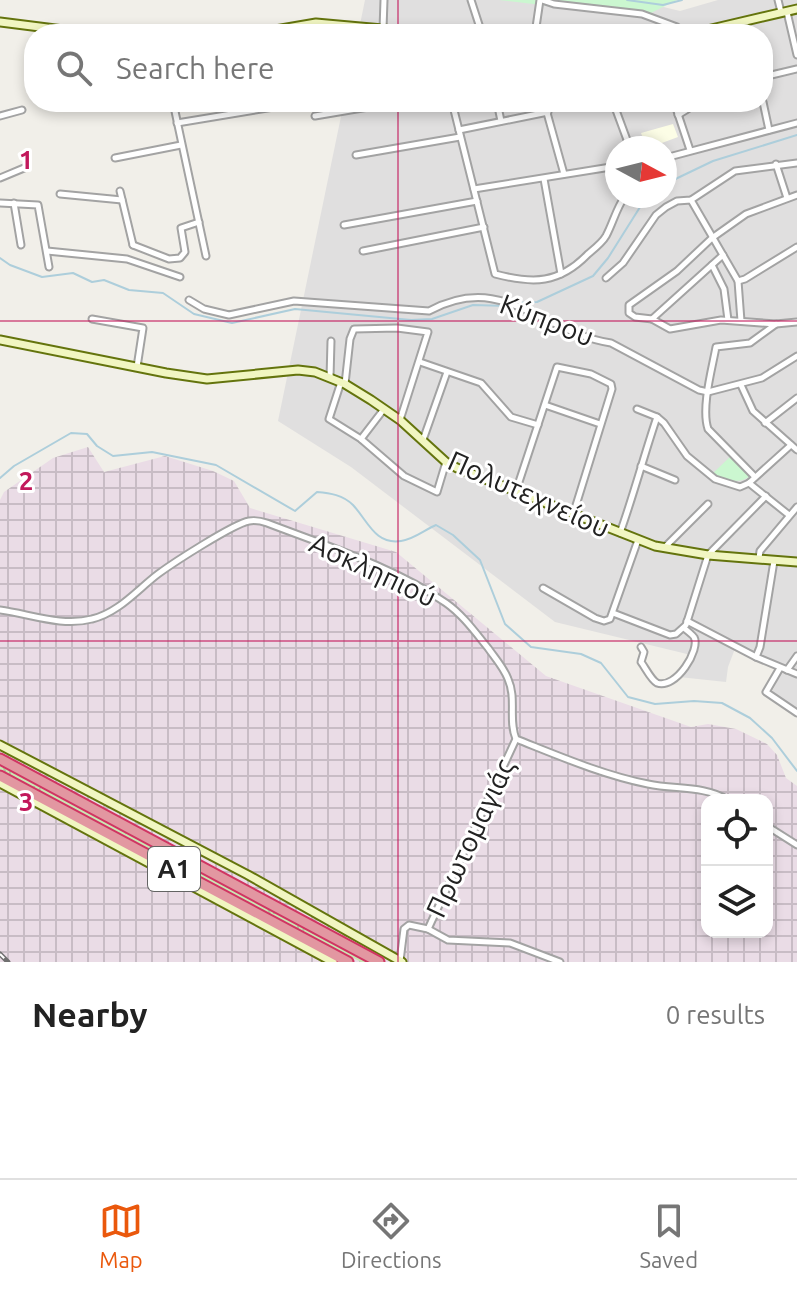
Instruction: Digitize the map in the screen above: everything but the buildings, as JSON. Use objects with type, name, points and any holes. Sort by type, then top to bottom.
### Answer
[{"type":"highway","name":"Α1","points":[[0,759],[379,962]]},
{"type":"highway","name":"Α1","points":[[0,776],[348,962]]},
{"type":"street","points":[[383,24],[384,0]]},
{"type":"street","points":[[471,0],[479,24]]},
{"type":"street","points":[[537,24],[541,0],[642,14],[669,24]]},
{"type":"street","points":[[778,0],[797,55]]},
{"type":"street","points":[[741,24],[797,9]]},
{"type":"street","points":[[0,22],[24,25]]},
{"type":"street","points":[[773,75],[797,69]]},
{"type":"street","points":[[0,116],[22,110]]},
{"type":"street","points":[[175,112],[206,256]]},
{"type":"street","points":[[177,123],[244,112]]},
{"type":"street","points":[[315,116],[339,112]]},
{"type":"street","points":[[454,112],[495,274],[531,282],[561,274],[577,265],[605,237],[616,208]]},
{"type":"street","points":[[499,112],[501,121]]},
{"type":"street","points":[[459,130],[548,112],[564,175]]},
{"type":"street","points":[[617,112],[626,136]]},
{"type":"street","points":[[677,112],[690,150]]},
{"type":"street","points":[[678,115],[683,112]]},
{"type":"street","points":[[765,112],[769,130]]},
{"type":"street","points":[[677,154],[797,123]]},
{"type":"street","points":[[356,155],[460,137]]},
{"type":"street","points":[[115,158],[181,145]]},
{"type":"street","points":[[606,278],[623,263],[656,215],[677,201],[691,200],[735,171],[797,163]]},
{"type":"street","points":[[776,164],[787,198]]},
{"type":"street","points":[[0,178],[24,168]]},
{"type":"street","points":[[474,189],[605,168]]},
{"type":"street","points":[[544,179],[561,274]]},
{"type":"street","points":[[120,191],[133,245],[127,259]]},
{"type":"street","points":[[60,194],[122,200]]},
{"type":"street","points":[[797,195],[746,214],[712,238],[677,271],[629,305],[630,315],[652,319],[670,329],[728,320],[776,324],[797,322]]},
{"type":"street","points":[[691,200],[738,281],[741,321]]},
{"type":"street","points":[[344,225],[477,201]]},
{"type":"street","points":[[0,203],[38,205],[49,267]]},
{"type":"street","points":[[14,203],[21,245]]},
{"type":"street","points":[[133,245],[169,259],[180,258],[185,252],[181,228],[199,222]]},
{"type":"street","points":[[363,251],[484,227]]},
{"type":"street","points":[[738,281],[797,247]]},
{"type":"street","points":[[47,251],[127,259],[180,277]]},
{"type":"street","points":[[652,319],[723,255]]},
{"type":"street","points":[[712,265],[724,289],[728,320]]},
{"type":"street","name":"Κύπρου","points":[[189,300],[204,309],[229,315],[294,301],[429,311],[469,296],[502,299],[566,329],[611,343],[708,392]]},
{"type":"street","points":[[92,319],[143,328],[137,367]]},
{"type":"street","points":[[755,477],[708,429],[705,423],[708,392],[716,347],[750,343],[776,324]]},
{"type":"street","points":[[400,420],[428,332],[397,328],[354,329],[343,383],[329,419],[361,439],[404,476],[437,492],[446,462]]},
{"type":"street","name":"Πολυτεχνείου","points":[[0,340],[207,379],[298,370],[330,378],[343,383],[400,420],[446,462],[620,534],[664,548],[708,555],[797,562]]},
{"type":"street","points":[[330,378],[331,341]]},
{"type":"street","points":[[708,392],[762,378],[797,356]]},
{"type":"street","points":[[420,362],[481,383],[511,417],[538,425]]},
{"type":"street","points":[[516,492],[557,367],[591,374],[611,384],[612,389],[573,515]]},
{"type":"street","points":[[423,440],[447,372]]},
{"type":"street","points":[[741,385],[753,411],[797,450]]},
{"type":"street","points":[[765,423],[797,398]]},
{"type":"street","points":[[545,405],[601,424]]},
{"type":"street","points":[[361,439],[384,409]]},
{"type":"street","points":[[637,409],[664,423],[687,456],[715,479],[740,487],[749,483],[791,445]]},
{"type":"street","points":[[620,534],[657,417]]},
{"type":"street","points":[[641,466],[675,480]]},
{"type":"street","points":[[749,483],[789,515]]},
{"type":"street","points":[[613,613],[670,635],[684,628],[708,555],[766,496]]},
{"type":"street","points":[[664,548],[708,504]]},
{"type":"street","points":[[759,558],[760,551],[797,507]]},
{"type":"street","name":"Ασκληπιού","points":[[0,610],[33,614],[54,621],[88,621],[119,606],[159,573],[238,524],[267,523],[370,564],[447,604],[465,620],[509,679],[513,696],[512,727],[516,739]]},
{"type":"street","points":[[543,588],[595,618],[610,619],[638,540]]},
{"type":"street","points":[[756,657],[774,560]]},
{"type":"street","points":[[687,621],[756,657],[797,674]]},
{"type":"street","points":[[641,647],[644,652],[641,662],[654,681],[672,681],[683,672],[696,643],[694,636],[684,628]]},
{"type":"street","points":[[797,656],[766,692],[797,713]]},
{"type":"street","points":[[516,739],[649,784],[718,794]]},
{"type":"street","name":"Πρωτομαγιάς","points":[[401,962],[406,927],[428,929],[516,739]]},
{"type":"street","points":[[0,745],[237,869],[401,962]]},
{"type":"street","points":[[0,783],[333,962]]},
{"type":"street","points":[[773,830],[797,845]]},
{"type":"street","points":[[428,929],[448,940],[510,943],[560,962]]},
{"type":"shaded area","points":[[365,0],[635,0],[680,11],[718,0],[797,0],[797,712],[770,696],[783,669],[736,646],[726,682],[679,677],[691,655],[555,622],[351,467],[278,421],[342,112],[773,112],[773,24],[360,24]]},
{"type":"shaded area","points":[[673,124],[678,137],[642,136],[641,133]]},
{"type":"shaded area","points":[[88,447],[104,472],[165,456],[213,471],[234,481],[250,508],[396,552],[546,676],[691,727],[708,724],[736,729],[767,744],[777,755],[786,778],[797,786],[797,962],[0,962],[0,500],[4,492],[53,458]]},
{"type":"green space","points":[[499,0],[677,0],[643,17]]},
{"type":"green space","points":[[732,455],[751,475],[737,481],[712,474]]},
{"type":"green space","points":[[0,766],[366,962],[0,769]]},
{"type":"waterway","points":[[627,0],[663,5],[682,0]]},
{"type":"waterway","points":[[677,178],[713,161],[797,135]]},
{"type":"waterway","points":[[517,303],[537,302],[593,276],[639,208]]},
{"type":"waterway","points":[[0,258],[42,277],[73,273],[92,282],[104,280],[129,290],[163,293],[194,314],[232,323],[295,309],[411,320],[432,319],[473,305],[508,306]]},
{"type":"waterway","points":[[0,478],[14,466],[71,433],[87,434],[97,446],[113,456],[152,452],[216,465],[295,511],[317,492],[336,495],[353,505],[378,536],[392,541],[410,539],[436,525],[453,535],[480,560],[505,624],[531,647],[581,654],[601,663],[628,697],[655,704],[694,701],[722,703],[750,718],[772,738],[797,771]]},
{"type":"railway","points":[[0,954],[8,962]]}]
